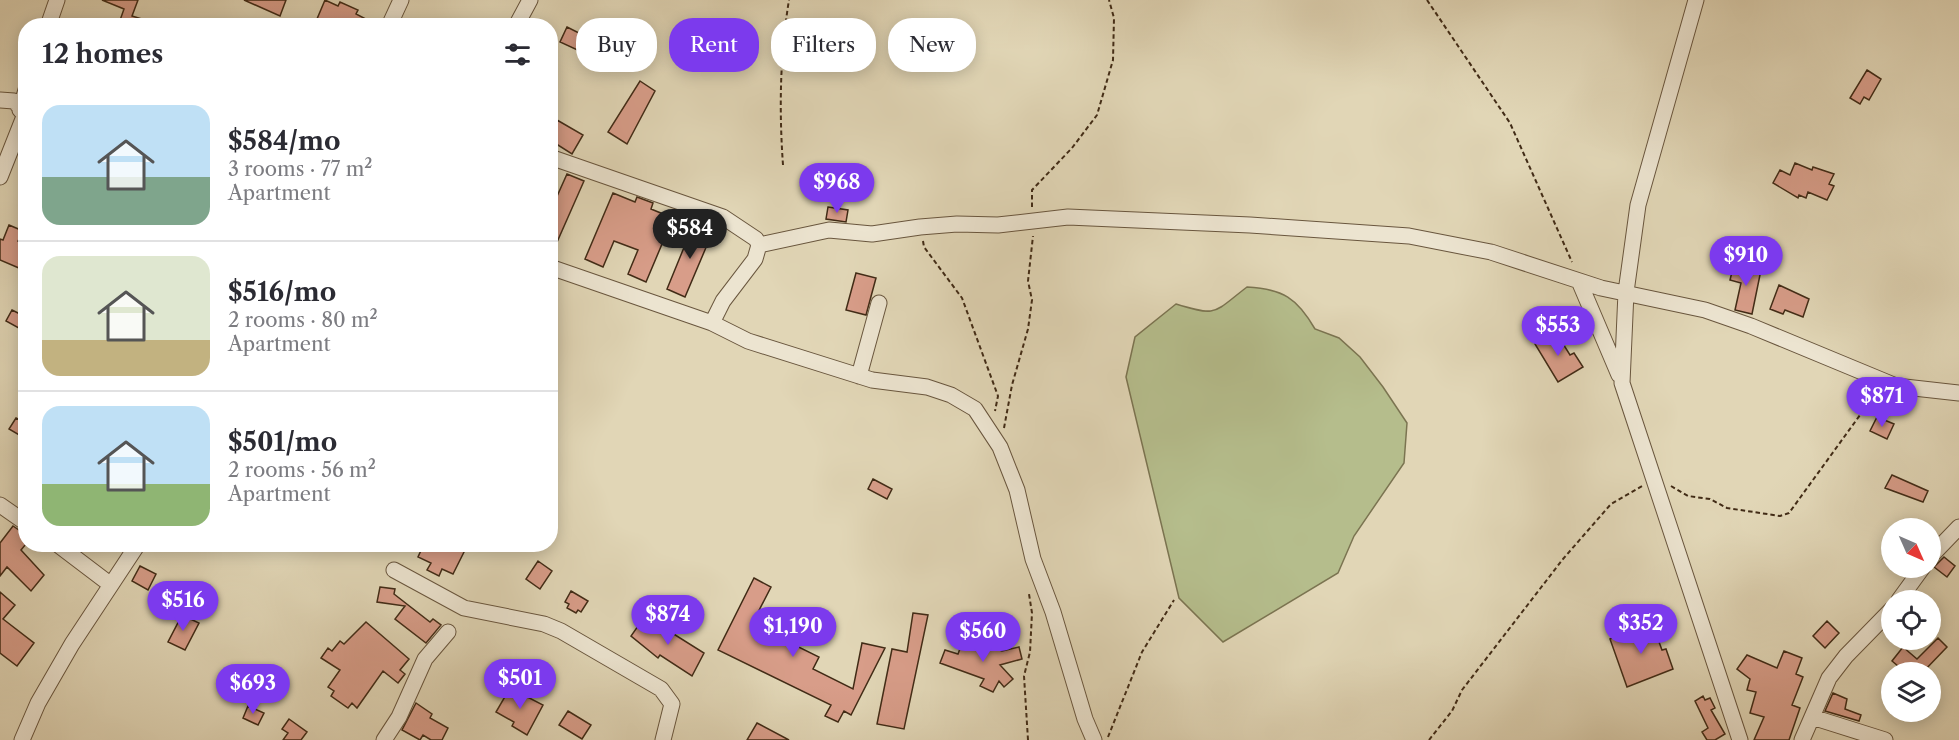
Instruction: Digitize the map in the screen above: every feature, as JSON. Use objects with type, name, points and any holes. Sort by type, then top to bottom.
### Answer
[{"type":"street","points":[[51,18],[57,0]]},
{"type":"street","points":[[393,18],[401,0]]},
{"type":"street","points":[[520,18],[530,0]]},
{"type":"street","points":[[1622,383],[1626,292],[1638,205],[1696,0]]},
{"type":"street","points":[[0,100],[14,101],[18,106]]},
{"type":"street","points":[[0,177],[18,129]]},
{"type":"street","points":[[558,160],[723,217],[750,235],[759,245]]},
{"type":"street","points":[[759,245],[828,230],[872,234],[920,227],[957,224],[998,225],[1068,217],[1250,225],[1409,237],[1491,252],[1579,281],[1705,310],[1750,326],[1880,382],[1959,393]]},
{"type":"street","points":[[712,323],[723,302],[755,259],[759,245]]},
{"type":"street","points":[[558,270],[712,323],[748,341],[859,376],[927,387],[951,395],[975,409],[1000,447],[1017,490],[1036,566],[1094,740]]},
{"type":"street","points":[[1579,281],[1622,383],[1740,740]]},
{"type":"street","points":[[859,376],[879,303]]},
{"type":"street","points":[[0,506],[18,518]]},
{"type":"street","points":[[1941,545],[1959,526]]},
{"type":"street","points":[[68,552],[111,585]]},
{"type":"street","points":[[22,740],[38,703],[72,644],[133,552]]},
{"type":"street","points":[[394,570],[464,608],[543,624],[561,631],[661,688],[670,699],[673,710],[663,740]]},
{"type":"street","points":[[1802,740],[1829,678],[1846,656],[1881,620]]},
{"type":"street","points":[[384,740],[399,717],[425,660],[448,632]]},
{"type":"street","points":[[1812,717],[1885,740]]},
{"type":"path","points":[[783,165],[779,117],[782,42],[789,0]]},
{"type":"path","points":[[1000,447],[1012,385],[1028,329],[1032,300],[1028,281],[1034,241],[1032,190],[1072,148],[1096,116],[1113,60],[1114,18],[1109,0]]},
{"type":"path","points":[[1427,0],[1510,123],[1543,193],[1579,281]]},
{"type":"path","points":[[920,227],[924,247],[962,298],[998,396],[988,429]]},
{"type":"path","points":[[1429,740],[1452,711],[1462,690],[1505,634],[1611,504],[1634,489],[1654,482],[1672,487],[1688,496],[1710,499],[1727,508],[1780,516],[1789,513],[1874,398],[1880,382]]},
{"type":"path","points":[[1028,740],[1024,676],[1032,613],[1028,584],[1036,566]]},
{"type":"path","points":[[1108,740],[1142,652],[1174,600]]},
{"type":"green space","points":[[1247,287],[1270,290],[1288,297],[1302,310],[1315,329],[1339,338],[1360,357],[1407,423],[1404,463],[1354,536],[1338,573],[1223,642],[1179,598],[1126,377],[1135,337],[1176,304],[1200,310],[1214,310]]},
{"type":"building","points":[[102,0],[138,0],[132,16],[139,18],[121,18],[124,9]]},
{"type":"building","points":[[244,0],[286,0],[280,16]]},
{"type":"building","points":[[325,0],[338,6],[340,2],[358,10],[356,14],[364,18],[317,18]]},
{"type":"building","points":[[567,27],[576,32],[576,49],[560,42]]},
{"type":"building","points":[[1867,70],[1881,79],[1869,100],[1864,97],[1860,104],[1850,98]]},
{"type":"building","points":[[640,81],[655,91],[627,144],[608,132]]},
{"type":"building","points":[[558,121],[583,135],[572,154],[558,145]]},
{"type":"building","points":[[1795,163],[1812,170],[1813,167],[1834,174],[1829,184],[1834,186],[1827,200],[1808,192],[1806,198],[1799,195],[1798,198],[1773,183],[1780,170],[1790,175]]},
{"type":"building","points":[[567,174],[584,181],[558,240],[558,194]]},
{"type":"building","points":[[613,193],[635,202],[637,197],[653,203],[651,209],[673,218],[646,282],[628,274],[638,250],[614,241],[603,267],[585,259]]},
{"type":"building","points":[[828,207],[848,210],[846,222],[826,219]]},
{"type":"building","points":[[694,223],[713,231],[685,297],[667,289]]},
{"type":"building","points":[[9,225],[18,229],[18,268],[0,260],[0,239],[3,240]]},
{"type":"building","points":[[1734,264],[1761,270],[1752,314],[1735,310],[1741,283],[1730,280]]},
{"type":"building","points":[[856,273],[876,278],[866,315],[846,310]]},
{"type":"building","points":[[1779,285],[1809,299],[1803,317],[1785,310],[1783,314],[1770,309]]},
{"type":"building","points":[[12,310],[18,313],[18,328],[6,321]]},
{"type":"building","points":[[1555,331],[1570,355],[1574,353],[1583,367],[1558,382],[1535,344]]},
{"type":"building","points":[[1877,417],[1894,424],[1887,439],[1870,431]]},
{"type":"building","points":[[16,418],[18,419],[18,434],[9,429]]},
{"type":"building","points":[[1892,475],[1928,491],[1923,502],[1885,488]]},
{"type":"building","points":[[873,479],[892,489],[887,499],[868,489]]},
{"type":"building","points":[[13,526],[18,529],[18,552],[23,552],[44,575],[31,591],[7,567],[0,576],[0,543]]},
{"type":"building","points":[[420,552],[464,552],[453,574],[442,569],[439,576],[427,570],[431,563],[418,557]]},
{"type":"building","points":[[1944,557],[1955,566],[1947,577],[1941,572],[1941,560]]},
{"type":"building","points":[[538,561],[552,571],[540,589],[526,579]]},
{"type":"building","points":[[140,566],[156,574],[148,590],[132,581]]},
{"type":"building","points":[[754,578],[771,587],[752,624],[819,657],[813,669],[853,689],[862,643],[885,648],[851,715],[844,711],[838,722],[825,716],[831,705],[718,650]]},
{"type":"building","points":[[380,587],[395,589],[394,594],[430,622],[433,619],[441,625],[426,643],[395,619],[405,606],[377,602]]},
{"type":"building","points":[[571,591],[588,601],[581,612],[578,610],[576,613],[567,608],[569,604],[565,602]]},
{"type":"building","points":[[0,592],[15,605],[3,619],[34,643],[17,666],[0,653]]},
{"type":"building","points":[[177,595],[192,602],[187,615],[171,607]]},
{"type":"building","points":[[913,613],[928,615],[904,729],[877,724],[892,649],[907,652]]},
{"type":"building","points":[[182,615],[199,623],[185,650],[168,642]]},
{"type":"building","points":[[645,616],[704,653],[692,676],[660,655],[658,658],[631,636]]},
{"type":"building","points":[[1827,621],[1839,633],[1825,648],[1813,636]]},
{"type":"building","points":[[366,622],[409,659],[400,670],[405,674],[398,683],[383,671],[357,708],[352,703],[348,708],[331,696],[334,691],[328,687],[340,670],[321,658],[328,648],[332,651],[340,641],[344,644]]},
{"type":"building","points":[[1652,623],[1662,650],[1666,649],[1673,669],[1627,687],[1610,639]]},
{"type":"building","points":[[964,638],[1002,651],[1019,647],[1022,659],[1000,665],[1013,679],[1004,687],[999,681],[993,692],[980,686],[984,679],[940,663],[945,650],[958,654]]},
{"type":"building","points":[[1941,641],[1947,647],[1933,662],[1892,661],[1901,650],[1906,650],[1917,659],[1926,650],[1941,650]]},
{"type":"building","points":[[1784,651],[1802,658],[1796,674],[1803,677],[1792,705],[1800,708],[1789,740],[1754,740],[1764,717],[1750,713],[1756,692],[1747,690],[1750,679],[1737,669],[1747,655],[1777,668]]},
{"type":"building","points":[[510,688],[543,705],[527,735],[512,726],[514,722],[496,712]]},
{"type":"building","points":[[1833,693],[1847,699],[1845,709],[1861,715],[1859,721],[1825,711]]},
{"type":"building","points":[[1703,696],[1705,700],[1710,698],[1715,708],[1711,710],[1725,734],[1715,740],[1707,740],[1702,732],[1708,728],[1695,701]]},
{"type":"building","points":[[416,703],[432,714],[430,718],[448,728],[442,740],[431,740],[423,735],[420,740],[402,730]]},
{"type":"building","points":[[248,706],[264,713],[258,725],[243,718]]},
{"type":"building","points":[[568,711],[591,725],[582,739],[559,725]]},
{"type":"building","points":[[289,719],[307,732],[301,740],[283,740],[288,733],[282,729]]},
{"type":"building","points":[[757,723],[789,740],[747,740]]}]
